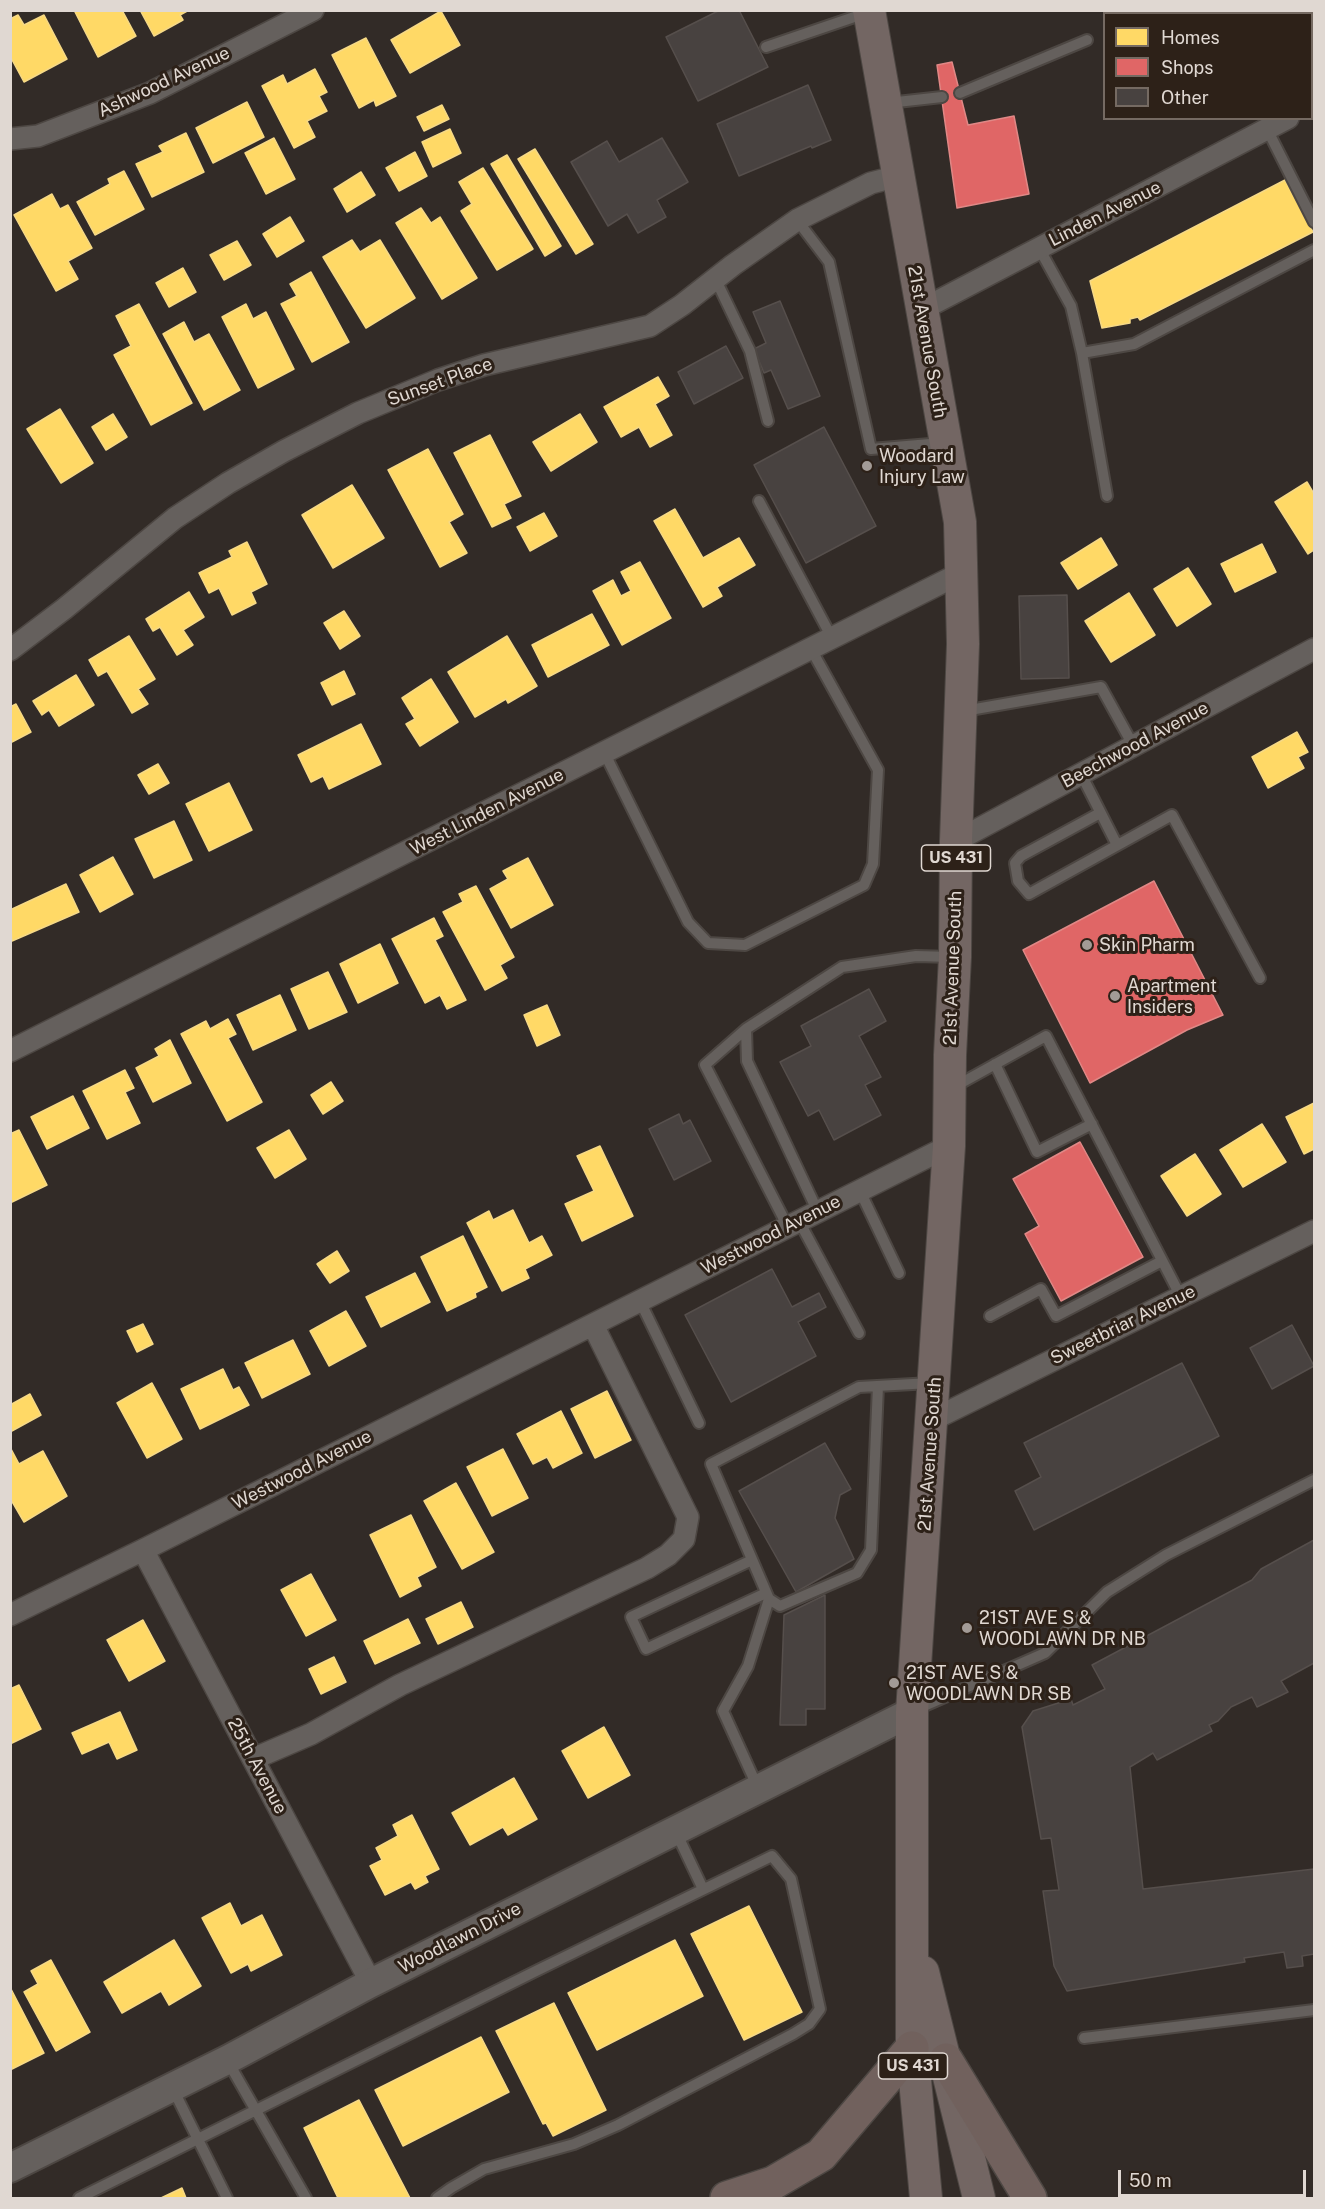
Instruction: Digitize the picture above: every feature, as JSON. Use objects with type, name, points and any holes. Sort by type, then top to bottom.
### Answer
[{"type":"highway","points":[[727,2199],[773,2183],[821,2155],[912,2048]]},
{"type":"highway","points":[[946,2060],[1030,2199]]},
{"type":"main road","name":"21st Avenue South","points":[[869,11],[960,522],[963,572],[955,957],[950,1055],[950,1146],[912,1712],[913,1933]]},
{"type":"main road","name":"Woodlawn Drive","points":[[10,2168],[227,2060],[371,1983],[675,1829],[912,1712]]},
{"type":"main road","name":"US 431","points":[[913,1933],[912,2048],[926,2199]]},
{"type":"main road","name":"US 431","points":[[913,1933],[979,2199]]},
{"type":"street","name":"Ashwood Avenue","points":[[10,139],[38,136],[150,93],[313,10]]},
{"type":"street","name":"Linden Avenue","points":[[921,310],[1284,120]]},
{"type":"street","name":"Sunset Place","points":[[10,650],[175,518],[228,483],[284,451],[358,413],[484,364],[650,326],[798,220],[871,183],[898,177]]},
{"type":"street","name":"West Linden Avenue","points":[[10,1051],[963,572]]},
{"type":"street","name":"Beechwood Avenue","points":[[956,841],[1314,649]]},
{"type":"street","name":"Westwood Avenue","points":[[10,1615],[950,1146]]},
{"type":"street","name":"Sweetbriar Avenue","points":[[932,1420],[1314,1231]]},
{"type":"street","points":[[253,1759],[311,1734],[400,1685],[647,1568],[668,1555],[684,1539],[688,1517],[593,1325]]},
{"type":"street","name":"25th Avenue","points":[[143,1550],[371,1983]]},
{"type":"lane","points":[[766,47],[869,11]]},
{"type":"lane","points":[[960,93],[1087,39]]},
{"type":"lane","points":[[886,104],[942,96]]},
{"type":"lane","points":[[1267,129],[1314,222]]},
{"type":"lane","points":[[798,220],[829,262],[871,449],[946,442]]},
{"type":"lane","points":[[1039,248],[1071,306],[1082,353],[1107,496]]},
{"type":"lane","points":[[1082,353],[1134,344],[1314,250]]},
{"type":"lane","points":[[715,278],[750,351],[768,421]]},
{"type":"lane","points":[[759,501],[832,638]]},
{"type":"lane","points":[[604,752],[688,922],[708,943],[745,945],[864,885],[873,864],[878,770],[811,649]]},
{"type":"lane","points":[[960,712],[1101,687],[1133,745]]},
{"type":"lane","points":[[1080,774],[1117,845]]},
{"type":"lane","points":[[1100,813],[1021,856],[1015,862],[1018,881],[1029,894],[1172,815],[1260,978]]},
{"type":"lane","points":[[859,1332],[802,1220],[705,1065],[746,1029],[842,967],[916,956],[955,957]]},
{"type":"lane","points":[[746,1029],[747,1061],[802,1220]]},
{"type":"lane","points":[[951,1089],[1046,1036],[1181,1297]]},
{"type":"lane","points":[[995,1064],[1037,1152],[1092,1124]]},
{"type":"lane","points":[[860,1191],[899,1273]]},
{"type":"lane","points":[[990,1316],[1041,1289],[1056,1316],[1161,1261]]},
{"type":"lane","points":[[640,1301],[699,1423]]},
{"type":"lane","points":[[878,1386],[871,1550],[857,1573],[780,1606],[767,1596],[711,1464],[859,1387],[934,1383]]},
{"type":"lane","points":[[912,1712],[1045,1653],[1107,1592],[1166,1555],[1314,1480]]},
{"type":"lane","points":[[752,1560],[631,1617],[646,1649],[767,1596]]},
{"type":"lane","points":[[758,1789],[723,1711],[748,1666],[767,1596]]},
{"type":"lane","points":[[675,1829],[703,1889]]},
{"type":"lane","points":[[80,2199],[256,2109],[772,1856],[791,1879],[820,2009],[808,2024],[618,2125],[574,2144],[483,2169],[437,2199]]},
{"type":"lane","points":[[1084,2038],[1314,2010]]},
{"type":"lane","points":[[227,2060],[306,2199]]},
{"type":"lane","points":[[172,2087],[227,2199]]},
{"type":"building: Homes","points":[[74,10],[122,10],[136,36],[98,57]]},
{"type":"building: Homes","points":[[140,10],[189,10],[180,15],[183,20],[154,36]]},
{"type":"building: Homes","points":[[441,11],[460,45],[410,73],[391,40]]},
{"type":"building: Homes","points":[[18,15],[24,25],[44,15],[67,59],[24,82],[10,56],[10,19]]},
{"type":"building: Homes","points":[[366,38],[396,96],[376,106],[374,100],[359,108],[332,55]]},
{"type":"building: Homes","points":[[315,69],[327,92],[319,96],[327,111],[307,121],[315,137],[294,148],[262,86],[283,75],[287,84]]},
{"type":"building: Homes","points":[[247,102],[264,137],[213,163],[196,128]]},
{"type":"building: Homes","points":[[442,105],[449,119],[424,131],[417,117]]},
{"type":"building: Homes","points":[[450,129],[461,153],[433,167],[422,142]]},
{"type":"building: Homes","points":[[186,133],[204,172],[152,197],[136,164],[163,152],[159,146]]},
{"type":"building: Homes","points":[[274,138],[295,179],[266,194],[245,153]]},
{"type":"building: Homes","points":[[535,149],[593,244],[576,254],[518,159]]},
{"type":"building: Homes","points":[[415,152],[427,176],[399,191],[386,168]]},
{"type":"building: Homes","points":[[507,155],[561,246],[545,256],[491,164]]},
{"type":"building: Homes","points":[[483,168],[533,249],[497,270],[461,211],[472,204],[459,182]]},
{"type":"building: Homes","points":[[124,171],[144,209],[95,235],[77,202],[110,184],[108,179]]},
{"type":"building: Homes","points":[[361,172],[375,195],[347,212],[334,189]]},
{"type":"building: Homes","points":[[1285,180],[1313,232],[1140,320],[1138,317],[1130,319],[1130,323],[1102,328],[1090,281]]},
{"type":"building: Homes","points":[[52,194],[60,209],[68,205],[92,248],[68,261],[78,279],[56,291],[14,215]]},
{"type":"building: Homes","points":[[421,208],[431,223],[440,217],[477,278],[442,299],[396,223]]},
{"type":"building: Homes","points":[[290,217],[304,241],[277,257],[263,234]]},
{"type":"building: Homes","points":[[352,240],[360,252],[380,240],[415,298],[366,328],[323,257]]},
{"type":"building: Homes","points":[[237,241],[251,265],[224,280],[210,255]]},
{"type":"building: Homes","points":[[183,268],[196,292],[169,307],[156,283]]},
{"type":"building: Homes","points":[[311,272],[349,342],[312,362],[281,304],[297,296],[290,284]]},
{"type":"building: Homes","points":[[139,304],[192,403],[151,425],[114,355],[131,346],[116,316]]},
{"type":"building: Homes","points":[[246,304],[253,319],[266,312],[294,369],[258,388],[222,317]]},
{"type":"building: Homes","points":[[184,322],[194,342],[209,334],[240,390],[204,410],[163,334]]},
{"type":"building: Homes","points":[[658,377],[669,396],[655,404],[672,435],[650,447],[639,427],[621,437],[604,407]]},
{"type":"building: Homes","points":[[60,409],[93,463],[61,483],[27,429]]},
{"type":"building: Homes","points":[[113,414],[127,437],[106,450],[92,427]]},
{"type":"building: Homes","points":[[580,414],[597,442],[551,471],[533,442]]},
{"type":"building: Homes","points":[[490,435],[521,496],[504,504],[511,518],[492,527],[454,453]]},
{"type":"building: Homes","points":[[428,449],[463,514],[449,522],[467,553],[440,567],[388,470]]},
{"type":"building: Homes","points":[[1307,482],[1314,494],[1314,550],[1308,554],[1275,502]]},
{"type":"building: Homes","points":[[352,485],[384,538],[333,568],[302,515]]},
{"type":"building: Homes","points":[[675,509],[703,558],[739,538],[755,565],[717,587],[722,596],[703,607],[654,521]]},
{"type":"building: Homes","points":[[544,513],[557,536],[530,551],[517,527]]},
{"type":"building: Homes","points":[[1101,538],[1117,565],[1078,589],[1061,563]]},
{"type":"building: Homes","points":[[247,542],[267,584],[251,592],[256,603],[232,615],[219,588],[209,593],[199,573],[232,557],[229,551]]},
{"type":"building: Homes","points":[[1262,544],[1276,572],[1235,592],[1221,564]]},
{"type":"building: Homes","points":[[640,562],[671,618],[622,645],[593,591],[613,580],[621,596],[631,591],[621,572]]},
{"type":"building: Homes","points":[[1188,568],[1211,604],[1177,626],[1154,589]]},
{"type":"building: Homes","points":[[189,592],[204,617],[183,630],[193,645],[177,655],[160,627],[153,631],[146,619]]},
{"type":"building: Homes","points":[[1129,593],[1155,635],[1111,662],[1085,621]]},
{"type":"building: Homes","points":[[344,611],[360,636],[340,649],[324,623]]},
{"type":"building: Homes","points":[[592,614],[609,645],[548,677],[532,645]]},
{"type":"building: Homes","points":[[129,636],[155,679],[138,689],[148,704],[132,713],[107,671],[98,676],[89,660]]},
{"type":"building: Homes","points":[[507,636],[537,686],[508,703],[506,699],[475,717],[448,672]]},
{"type":"building: Homes","points":[[344,671],[355,694],[332,705],[321,683]]},
{"type":"building: Homes","points":[[76,675],[94,705],[59,726],[49,710],[42,715],[33,701]]},
{"type":"building: Homes","points":[[431,679],[458,722],[420,746],[406,724],[415,719],[402,698]]},
{"type":"building: Homes","points":[[16,704],[31,732],[10,743],[10,707]]},
{"type":"building: Homes","points":[[361,724],[381,764],[329,789],[323,776],[311,782],[298,755]]},
{"type":"building: Homes","points":[[1297,732],[1308,752],[1298,757],[1304,768],[1268,788],[1252,757]]},
{"type":"building: Homes","points":[[158,764],[169,783],[149,794],[138,775]]},
{"type":"building: Homes","points":[[229,783],[252,830],[209,851],[186,804]]},
{"type":"building: Homes","points":[[174,821],[192,860],[154,878],[135,839]]},
{"type":"building: Homes","points":[[113,857],[133,894],[100,912],[80,875]]},
{"type":"building: Homes","points":[[528,858],[553,905],[511,928],[490,889],[508,879],[503,871]]},
{"type":"building: Homes","points":[[66,884],[79,912],[12,941],[10,910]]},
{"type":"building: Homes","points":[[476,886],[514,957],[500,965],[507,978],[485,990],[443,912],[463,902],[459,894]]},
{"type":"building: Homes","points":[[434,918],[443,936],[435,940],[466,1000],[447,1009],[440,995],[425,1003],[392,939]]},
{"type":"building: Homes","points":[[380,944],[398,983],[358,1003],[340,964]]},
{"type":"building: Homes","points":[[328,972],[347,1012],[309,1029],[291,989]]},
{"type":"building: Homes","points":[[280,995],[296,1030],[253,1050],[237,1015]]},
{"type":"building: Homes","points":[[547,1005],[560,1035],[537,1046],[524,1015]]},
{"type":"building: Homes","points":[[228,1019],[236,1034],[228,1038],[262,1102],[227,1121],[181,1034],[206,1021],[210,1029]]},
{"type":"building: Homes","points":[[170,1040],[191,1083],[153,1102],[136,1068],[159,1056],[155,1049]]},
{"type":"building: Homes","points":[[125,1070],[134,1088],[125,1092],[140,1123],[107,1139],[83,1091]]},
{"type":"building: Homes","points":[[331,1082],[343,1101],[323,1114],[311,1095]]},
{"type":"building: Homes","points":[[73,1096],[89,1128],[47,1149],[31,1117]]},
{"type":"building: Homes","points":[[1314,1103],[1314,1149],[1304,1154],[1286,1117]]},
{"type":"building: Homes","points":[[1262,1124],[1286,1162],[1243,1187],[1220,1150]]},
{"type":"building: Homes","points":[[19,1130],[47,1185],[10,1203],[10,1134]]},
{"type":"building: Homes","points":[[289,1130],[306,1159],[275,1178],[257,1148]]},
{"type":"building: Homes","points":[[600,1146],[633,1216],[582,1241],[565,1204],[594,1191],[577,1156]]},
{"type":"building: Homes","points":[[1195,1154],[1221,1194],[1187,1216],[1161,1176]]},
{"type":"building: Homes","points":[[513,1210],[529,1243],[542,1236],[552,1255],[525,1269],[529,1278],[502,1291],[467,1223],[489,1211],[493,1220]]},
{"type":"building: Homes","points":[[463,1236],[487,1287],[475,1293],[476,1297],[447,1311],[421,1257]]},
{"type":"building: Homes","points":[[337,1251],[349,1271],[330,1283],[317,1264]]},
{"type":"building: Homes","points":[[415,1273],[430,1302],[381,1327],[366,1297]]},
{"type":"building: Homes","points":[[346,1311],[366,1346],[329,1366],[310,1331]]},
{"type":"building: Homes","points":[[143,1324],[153,1344],[137,1352],[127,1331]]},
{"type":"building: Homes","points":[[293,1340],[310,1374],[262,1398],[245,1363]]},
{"type":"building: Homes","points":[[223,1369],[233,1390],[239,1387],[249,1405],[200,1429],[181,1389]]},
{"type":"building: Homes","points":[[152,1383],[182,1439],[147,1458],[117,1403]]},
{"type":"building: Homes","points":[[607,1391],[631,1440],[595,1458],[571,1409]]},
{"type":"building: Homes","points":[[30,1394],[41,1415],[10,1432],[10,1405]]},
{"type":"building: Homes","points":[[561,1411],[582,1453],[553,1468],[547,1457],[533,1464],[517,1434]]},
{"type":"building: Homes","points":[[10,1447],[19,1464],[43,1451],[67,1496],[24,1522],[10,1498]]},
{"type":"building: Homes","points":[[503,1449],[528,1498],[492,1516],[467,1467]]},
{"type":"building: Homes","points":[[456,1483],[494,1552],[462,1569],[424,1501]]},
{"type":"building: Homes","points":[[411,1515],[436,1567],[417,1577],[421,1586],[400,1597],[370,1535]]},
{"type":"building: Homes","points":[[311,1574],[336,1620],[306,1636],[281,1590]]},
{"type":"building: Homes","points":[[461,1602],[473,1627],[438,1644],[426,1619]]},
{"type":"building: Homes","points":[[408,1619],[420,1643],[375,1664],[364,1641]]},
{"type":"building: Homes","points":[[143,1620],[165,1661],[129,1681],[107,1640]]},
{"type":"building: Homes","points":[[334,1657],[346,1682],[321,1694],[309,1669]]},
{"type":"building: Homes","points":[[19,1685],[41,1729],[10,1744],[10,1689]]},
{"type":"building: Homes","points":[[120,1712],[137,1750],[117,1759],[109,1742],[82,1754],[72,1733]]},
{"type":"building: Homes","points":[[604,1727],[630,1775],[588,1798],[562,1751]]},
{"type":"building: Homes","points":[[514,1778],[537,1819],[508,1835],[503,1827],[470,1845],[452,1813]]},
{"type":"building: Homes","points":[[412,1815],[439,1869],[425,1876],[428,1882],[415,1889],[411,1882],[385,1895],[370,1866],[382,1860],[376,1848],[398,1836],[393,1825]]},
{"type":"building: Homes","points":[[230,1903],[241,1926],[262,1915],[282,1955],[251,1971],[248,1964],[231,1973],[202,1918]]},
{"type":"building: Homes","points":[[749,1906],[802,2012],[744,2040],[691,1934]]},
{"type":"building: Homes","points":[[174,1940],[201,1986],[169,2005],[161,1991],[122,2013],[104,1982]]},
{"type":"building: Homes","points":[[675,1940],[703,1996],[597,2050],[568,1993]]},
{"type":"building: Homes","points":[[51,1960],[90,2032],[56,2051],[24,1992],[38,1984],[31,1971]]},
{"type":"building: Homes","points":[[10,1990],[44,2053],[10,2070]]},
{"type":"building: Homes","points":[[554,2003],[606,2110],[553,2136],[546,2123],[543,2124],[496,2031]]},
{"type":"building: Homes","points":[[481,2037],[509,2092],[403,2146],[375,2090]]},
{"type":"building: Homes","points":[[359,2100],[410,2198],[338,2198],[304,2128]]},
{"type":"building: Homes","points":[[182,2188],[186,2198],[161,2198]]},
{"type":"building: Shops","points":[[952,62],[968,125],[1014,116],[1029,194],[957,208],[937,65]]},
{"type":"building: Shops","points":[[1154,881],[1223,1015],[1187,1030],[1090,1083],[1023,950]]},
{"type":"building: Shops","points":[[1080,1142],[1143,1257],[1061,1301],[1025,1234],[1039,1226],[1013,1179]]},
{"type":"building: Other","points":[[720,10],[739,10],[768,67],[698,101],[666,37]]},
{"type":"building: Other","points":[[1136,10],[1231,10],[1228,12],[1136,12]]},
{"type":"building: Other","points":[[808,85],[831,140],[739,176],[717,124]]},
{"type":"building: Other","points":[[662,138],[688,182],[657,200],[666,217],[638,233],[627,214],[608,226],[571,162],[607,141],[619,162]]},
{"type":"building: Other","points":[[780,301],[820,396],[788,409],[771,370],[764,373],[754,349],[766,343],[753,312]]},
{"type":"building: Other","points":[[726,346],[743,378],[694,404],[678,372]]},
{"type":"building: Other","points":[[824,427],[876,526],[806,563],[754,465]]},
{"type":"building: Other","points":[[1067,595],[1069,678],[1021,679],[1019,596]]},
{"type":"building: Other","points":[[869,989],[886,1021],[859,1036],[881,1077],[865,1085],[881,1115],[834,1140],[819,1110],[808,1116],[780,1062],[811,1046],[801,1026]]},
{"type":"building: Other","points":[[679,1114],[683,1124],[690,1120],[711,1161],[674,1180],[649,1129]]},
{"type":"building: Other","points":[[772,1269],[792,1307],[819,1293],[826,1307],[798,1322],[816,1356],[731,1402],[685,1315]]},
{"type":"building: Other","points":[[1292,1325],[1314,1366],[1272,1389],[1250,1348]]},
{"type":"building: Other","points":[[1182,1363],[1219,1436],[1034,1530],[1015,1491],[1041,1477],[1024,1443]]},
{"type":"building: Other","points":[[825,1443],[851,1489],[840,1495],[835,1518],[854,1559],[796,1592],[739,1491]]},
{"type":"building: Other","points":[[1314,1540],[1314,1663],[1281,1681],[1288,1692],[1257,1707],[1252,1697],[1231,1707],[1218,1721],[1209,1725],[1212,1731],[1157,1760],[1153,1753],[1130,1767],[1143,1889],[1314,1869],[1314,1954],[1302,1956],[1303,1966],[1287,1968],[1284,1952],[1244,1958],[1245,1962],[1067,1991],[1054,1966],[1043,1891],[1059,1890],[1051,1838],[1041,1839],[1022,1727],[1033,1711],[1071,1699],[1073,1705],[1105,1689],[1092,1665],[1252,1580],[1261,1569]]},
{"type":"building: Other","points":[[825,1595],[825,1709],[806,1709],[806,1725],[780,1725],[784,1615]]},
{"type":"place","name":"Woodard Injury Law","points":[[867,466]]},
{"type":"place","name":"Skin Pharm","points":[[1087,945]]},
{"type":"place","name":"Apartment Insiders","points":[[1115,996]]},
{"type":"place","name":"21ST AVE S & WOODLAWN DR NB","points":[[967,1628]]},
{"type":"place","name":"21ST AVE S & WOODLAWN DR SB","points":[[894,1683]]}]
